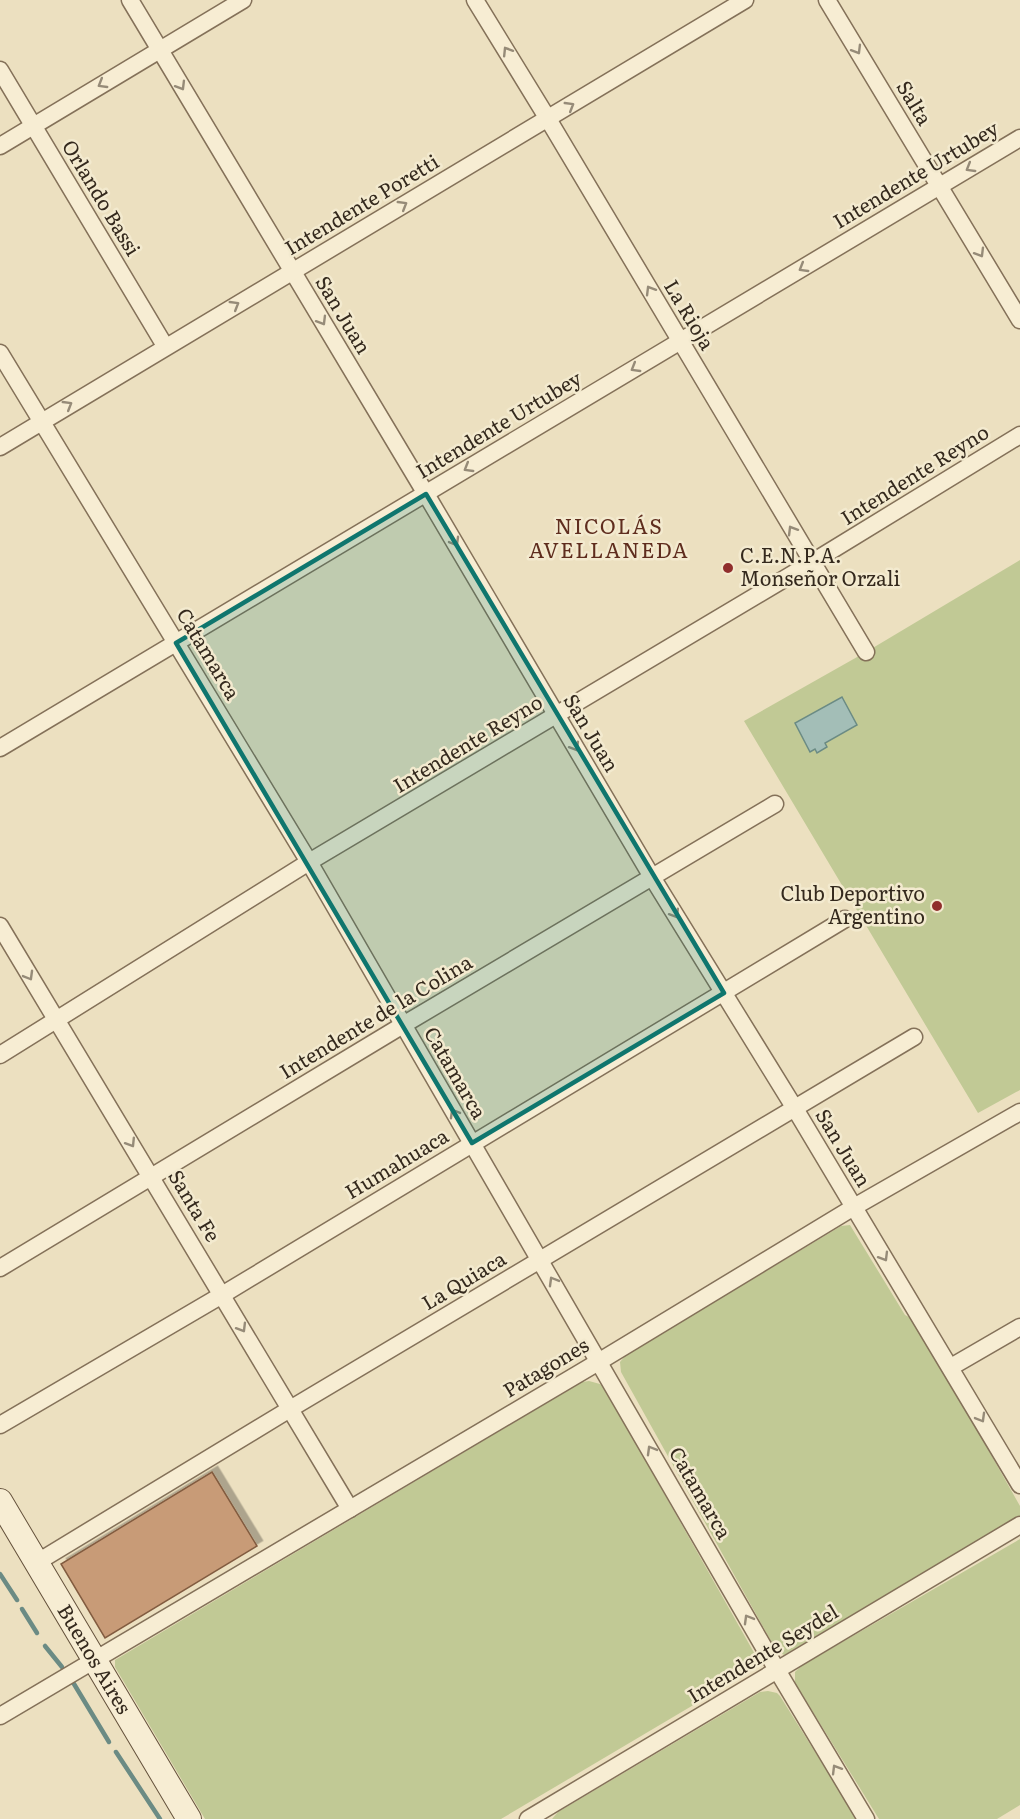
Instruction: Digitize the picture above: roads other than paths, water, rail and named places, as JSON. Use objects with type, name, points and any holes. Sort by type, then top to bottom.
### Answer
[{"type":"main road","name":"Buenos Aires","points":[[0,1501],[189,1819]]},
{"type":"street","name":"San Juan","points":[[130,0],[652,877],[794,1107],[1020,1485]]},
{"type":"street","points":[[0,146],[243,0]]},
{"type":"street","name":"La Rioja","points":[[475,0],[866,652]]},
{"type":"street","name":"Intendente Poretti","points":[[0,447],[745,0]]},
{"type":"street","name":"Salta","points":[[827,0],[1020,320]]},
{"type":"street","name":"Orlando Bassi","points":[[0,70],[165,346]]},
{"type":"street","name":"Intendente Urtubey","points":[[0,748],[1020,138]]},
{"type":"street","name":"Catamarca","points":[[0,353],[309,862],[777,1670],[866,1819]]},
{"type":"street","name":"Intendente Reyno","points":[[0,1055],[309,862],[811,563],[1020,435]]},
{"type":"street","name":"Intendente de la Colina","points":[[0,1268],[776,804]]},
{"type":"street","name":"Humahuaca","points":[[0,1425],[222,1295],[845,919]]},
{"type":"street","name":"Santa Fe","points":[[0,926],[350,1509]]},
{"type":"street","name":"La Quiaca","points":[[36,1563],[914,1037]]},
{"type":"street","name":"Patagones","points":[[0,1716],[600,1361],[854,1207],[1020,1112]]},
{"type":"street","points":[[951,1367],[1020,1327]]},
{"type":"street","name":"Intendente Seydel","points":[[529,1819],[1020,1525]]},
{"type":"water","points":[[842,697],[857,725],[825,743],[827,747],[817,753],[815,749],[810,752],[795,723]]},
{"type":"waterway","points":[[0,1574],[17,1600]]},
{"type":"waterway","points":[[22,1609],[37,1633]]},
{"type":"waterway","points":[[45,1646],[62,1667]]},
{"type":"waterway","points":[[71,1679],[109,1742]]},
{"type":"waterway","points":[[116,1752],[160,1819]]},
{"type":"place","name":"C.E.N.P.A. Monseñor Orzali","points":[[728,568]]},
{"type":"place","name":"Club Deportivo Argentino","points":[[937,906]]},
{"type":"district","name":"NICOLÁS AVELLANEDA","points":[[609,539]]}]
